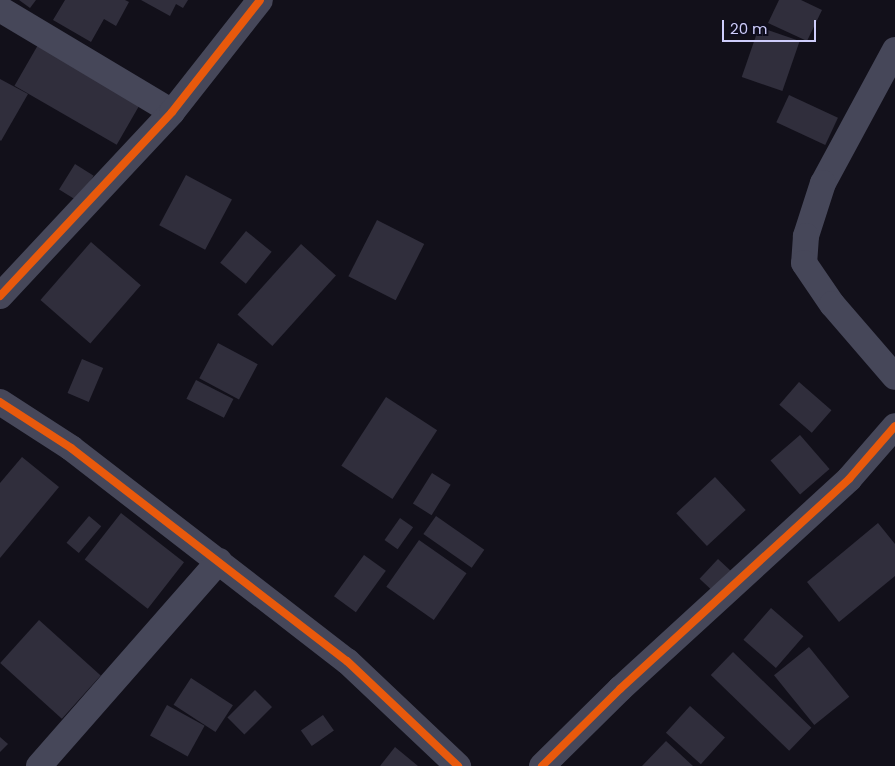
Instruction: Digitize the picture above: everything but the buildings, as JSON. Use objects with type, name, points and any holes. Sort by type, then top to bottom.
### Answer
[{"type":"street","points":[[0,296],[172,112],[260,0]]},
{"type":"street","points":[[0,9],[172,112]]},
{"type":"street","points":[[895,50],[823,183],[806,236],[804,264],[832,304],[895,377]]},
{"type":"street","points":[[0,402],[71,448],[347,661],[458,766]]},
{"type":"street","points":[[542,766],[620,689],[849,479],[895,426]]},
{"type":"street","points":[[39,766],[219,561]]},
{"type":"cycle path","points":[[0,296],[172,112],[260,0]]},
{"type":"cycle path","points":[[0,402],[71,448],[347,661],[458,766]]},
{"type":"cycle path","points":[[542,766],[620,689],[849,479],[895,426]]}]
